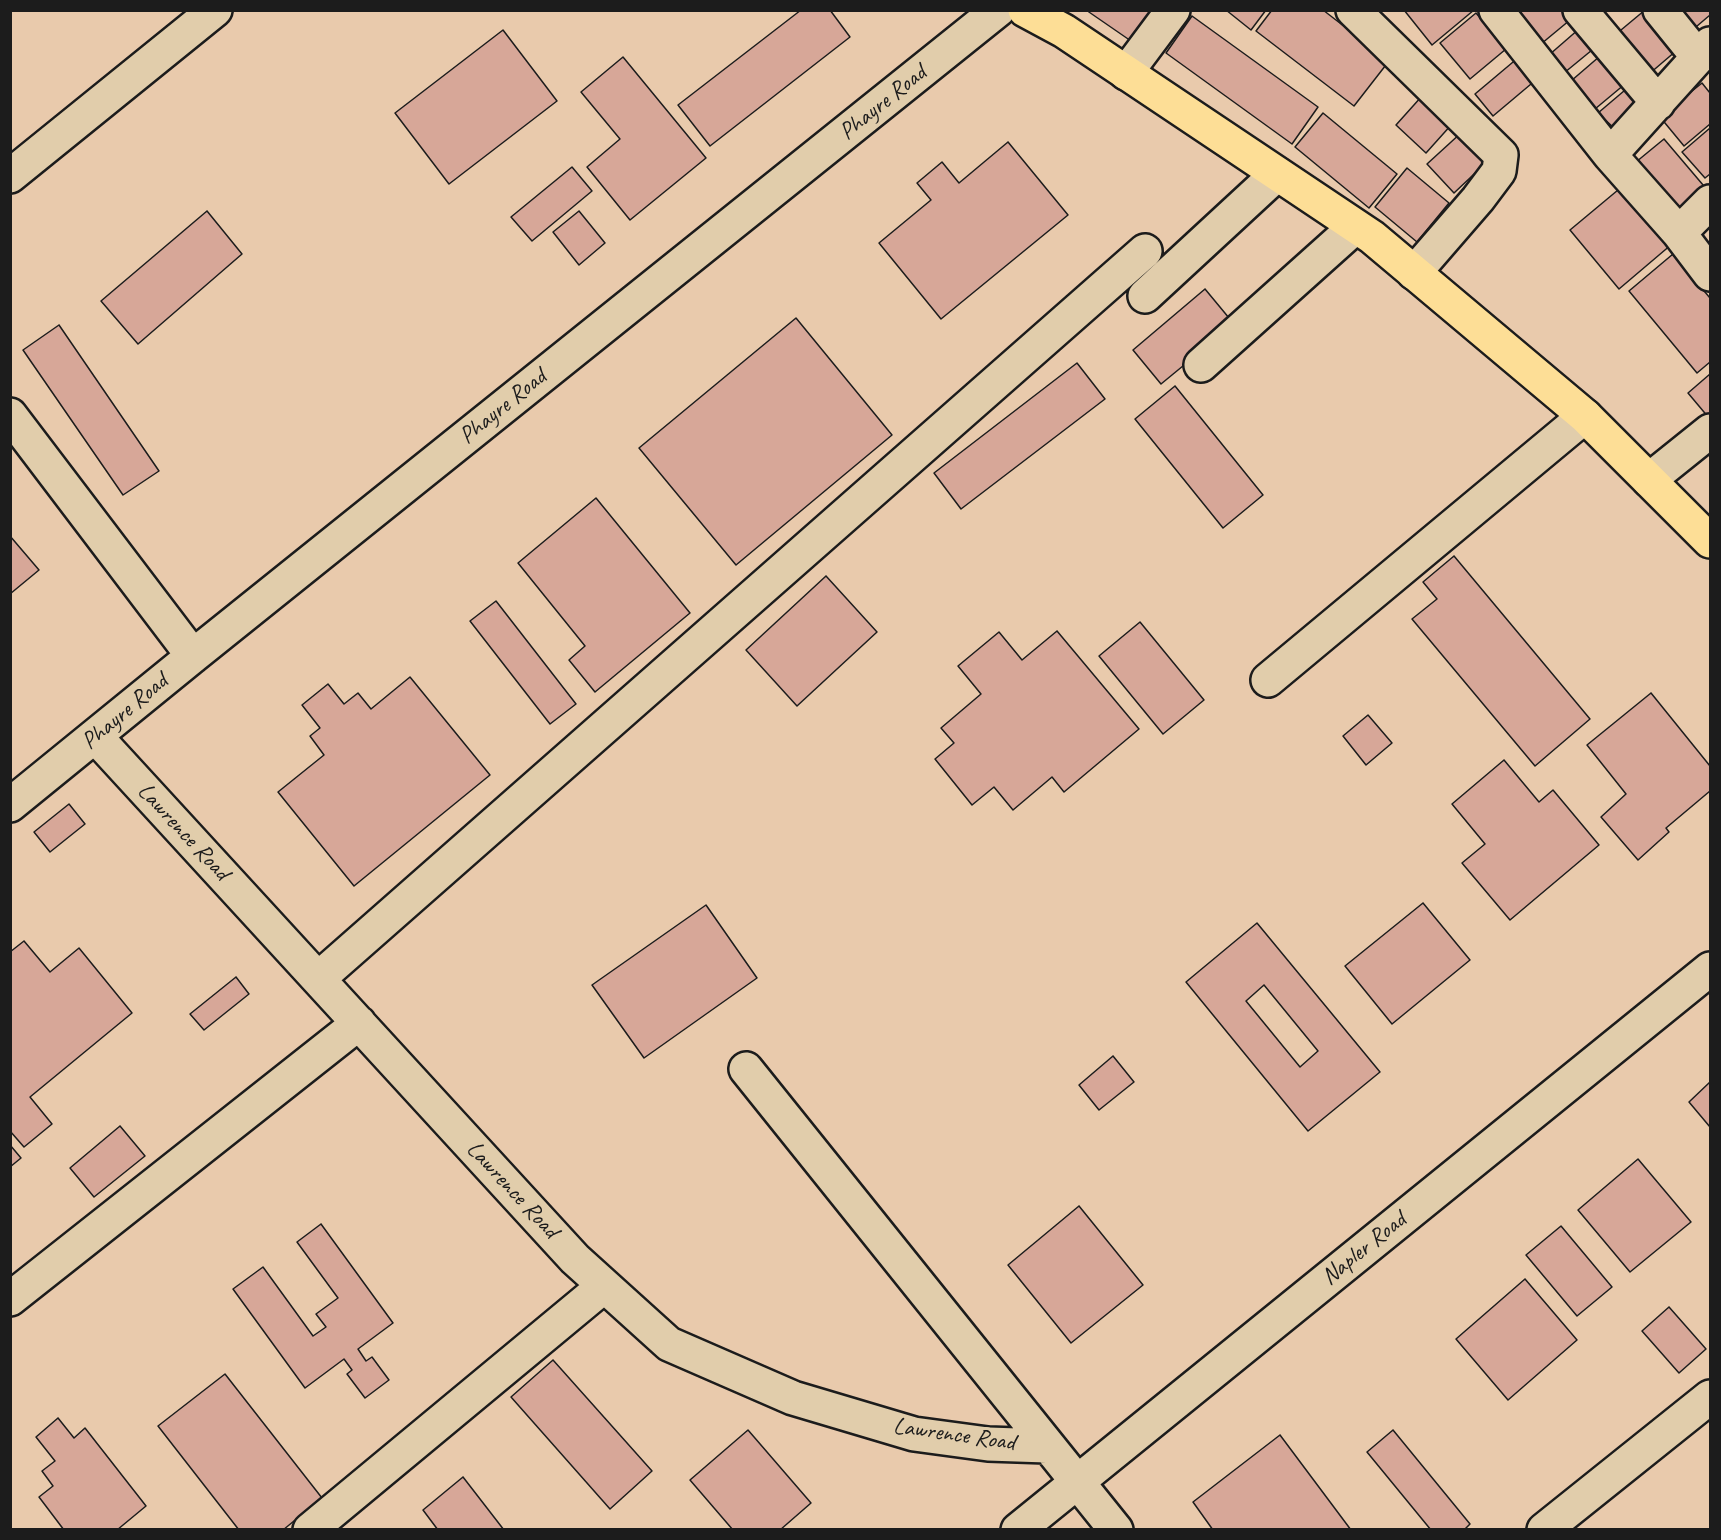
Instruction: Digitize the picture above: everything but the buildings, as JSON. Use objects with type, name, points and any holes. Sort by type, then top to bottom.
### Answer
[{"type":"highway","points":[[1025,10],[1064,31],[1372,237],[1585,416],[1710,541]]},
{"type":"street","points":[[10,176],[215,10]]},
{"type":"street","name":"Phayre Road","points":[[10,805],[998,10]]},
{"type":"street","points":[[1126,73],[1173,10]]},
{"type":"street","points":[[1353,10],[1501,155],[1499,171],[1414,273]]},
{"type":"street","points":[[1496,10],[1610,155],[1679,233],[1710,274]]},
{"type":"street","points":[[1580,10],[1658,103]]},
{"type":"street","points":[[1610,155],[1704,51],[1660,10]]},
{"type":"street","points":[[1145,296],[1277,174]]},
{"type":"street","points":[[1679,233],[1710,202]]},
{"type":"street","points":[[1201,365],[1355,227]]},
{"type":"street","points":[[318,979],[1145,251]]},
{"type":"street","points":[[10,415],[193,656]]},
{"type":"street","points":[[1268,680],[1585,416]]},
{"type":"street","points":[[1649,480],[1710,431]]},
{"type":"street","name":"Lawrence Road","points":[[95,736],[575,1259],[669,1344],[793,1398],[914,1434],[988,1444],[1047,1446]]},
{"type":"street","name":"Napler Road","points":[[1018,1530],[1710,969]]},
{"type":"street","points":[[10,1299],[359,1023]]},
{"type":"street","points":[[746,1069],[1116,1530]]},
{"type":"street","points":[[310,1530],[604,1286]]},
{"type":"street","points":[[1544,1530],[1710,1397]]}]
